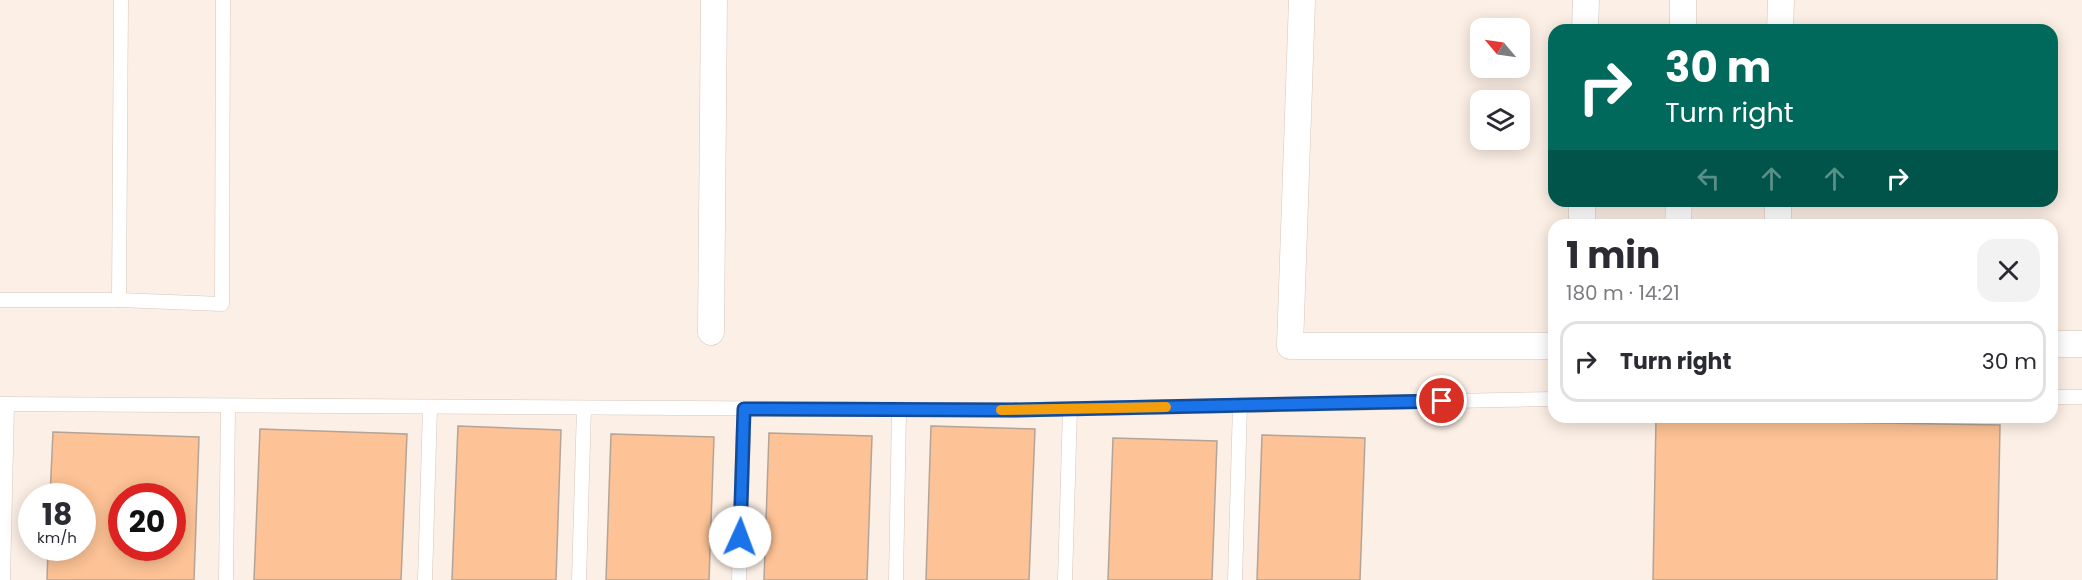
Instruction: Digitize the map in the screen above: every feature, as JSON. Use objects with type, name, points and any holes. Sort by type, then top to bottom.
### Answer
[{"type":"street","points":[[711,332],[714,0]]},
{"type":"street","points":[[1302,0],[1290,346],[1548,346]]},
{"type":"street","points":[[1585,24],[1586,0]]},
{"type":"street","points":[[1683,0],[1683,24]]},
{"type":"street","points":[[1780,24],[1781,0]]},
{"type":"street","points":[[2058,344],[2082,344]]},
{"type":"lane","points":[[119,300],[122,0]]},
{"type":"lane","points":[[0,300],[119,300],[222,304],[223,0]]},
{"type":"lane","points":[[2058,397],[2082,397]]},
{"type":"lane","points":[[3,580],[3,404],[899,410],[1070,409],[1548,399]]},
{"type":"lane","points":[[1235,580],[1240,405]]},
{"type":"lane","points":[[226,580],[228,407]]},
{"type":"lane","points":[[425,580],[430,408]]},
{"type":"lane","points":[[579,580],[584,408]]},
{"type":"lane","points":[[739,580],[744,409]]},
{"type":"lane","points":[[1065,580],[1070,409]]},
{"type":"lane","points":[[896,580],[899,410]]},
{"type":"building","points":[[1656,423],[2000,425],[1997,580],[1653,580]]},
{"type":"building","points":[[458,426],[561,430],[556,580],[452,580]]},
{"type":"building","points":[[931,426],[1035,429],[1029,580],[926,580]]},
{"type":"building","points":[[260,429],[407,434],[401,580],[254,580]]},
{"type":"building","points":[[53,432],[199,437],[194,580],[47,580],[48,561],[96,561],[96,483],[51,483]]},
{"type":"building","points":[[769,433],[872,436],[867,580],[764,580]]},
{"type":"building","points":[[611,434],[714,437],[709,580],[606,580]]},
{"type":"building","points":[[1262,435],[1365,438],[1360,580],[1257,580]]},
{"type":"building","points":[[1113,438],[1217,441],[1212,580],[1108,580]]},
{"type":"slow traffic","points":[[1001,410],[1166,407]]},
{"type":"route","points":[[740,537],[744,409],[1012,410],[1442,401]]}]
